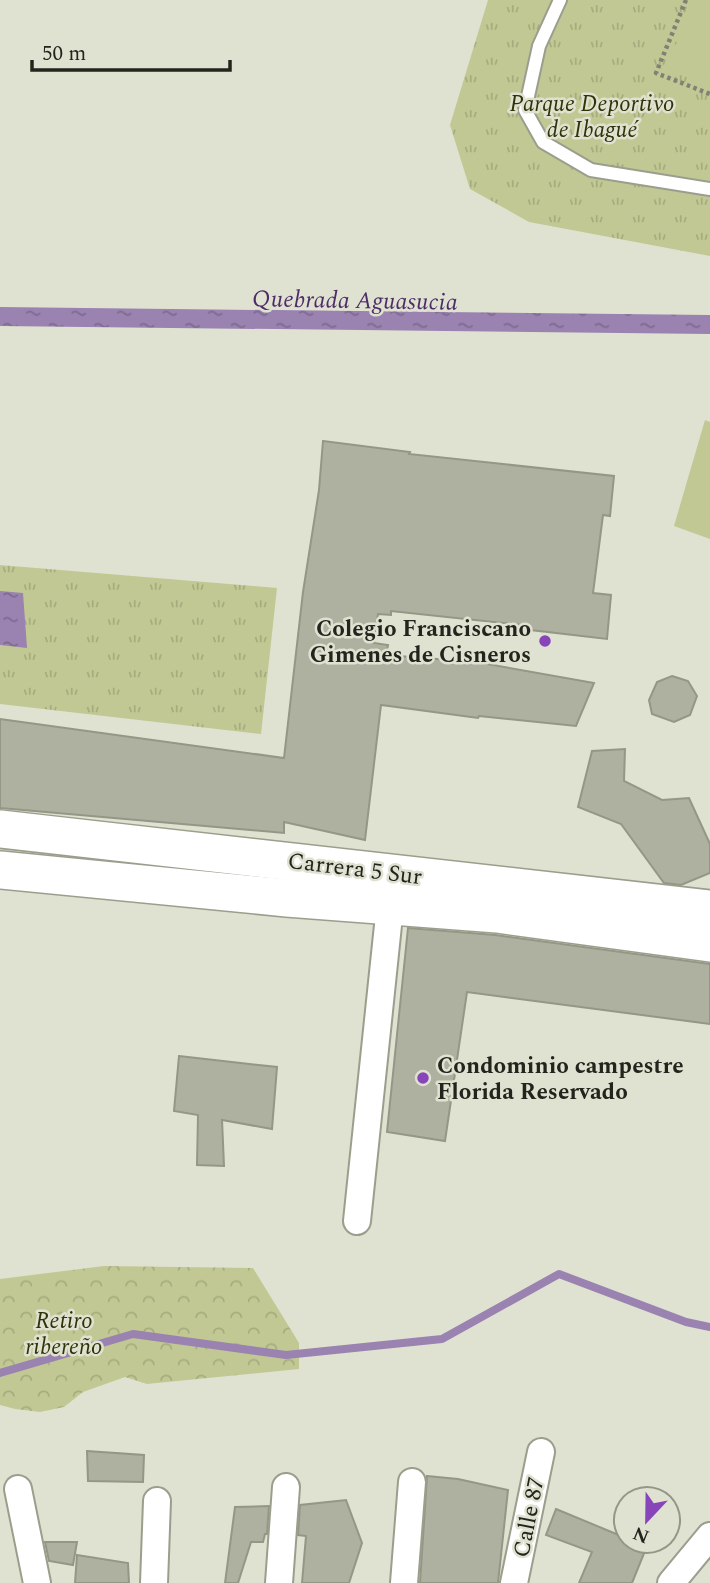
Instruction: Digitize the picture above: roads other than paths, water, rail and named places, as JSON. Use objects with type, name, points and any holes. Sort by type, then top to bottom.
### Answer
[{"type":"street","name":"Carrera 5 Sur","points":[[0,829],[710,909]]},
{"type":"street","name":"Carrera 5 Sur","points":[[0,870],[497,914],[710,943]]},
{"type":"street","points":[[357,1221],[390,906]]},
{"type":"street","name":"Calle 87","points":[[514,1583],[541,1452]]},
{"type":"street","points":[[404,1583],[412,1482]]},
{"type":"street","points":[[279,1583],[286,1487]]},
{"type":"street","points":[[18,1489],[37,1583]]},
{"type":"street","points":[[154,1583],[157,1501]]},
{"type":"street","points":[[671,1583],[710,1536]]},
{"type":"lane","points":[[560,0],[539,46],[525,110],[543,142],[591,170],[710,189]]},
{"type":"water","name":"Quebrada Aguasucia","points":[[0,307],[710,315],[710,334],[0,326]]},
{"type":"water","points":[[0,591],[23,593],[27,648],[0,645]]},
{"type":"waterway","points":[[0,1373],[133,1334],[286,1355],[442,1339],[559,1274],[686,1322],[710,1327]]},
{"type":"place","name":"Colegio Franciscano Gimenes de Cisneros","points":[[545,641]]},
{"type":"place","name":"Condominio campestre Florida Reservado","points":[[423,1078]]},
{"type":"park label","name":"Parque Deportivo de Ibagué","points":[[592,116]]},
{"type":"park label","name":"Retiro ribereño","points":[[64,1333]]}]
